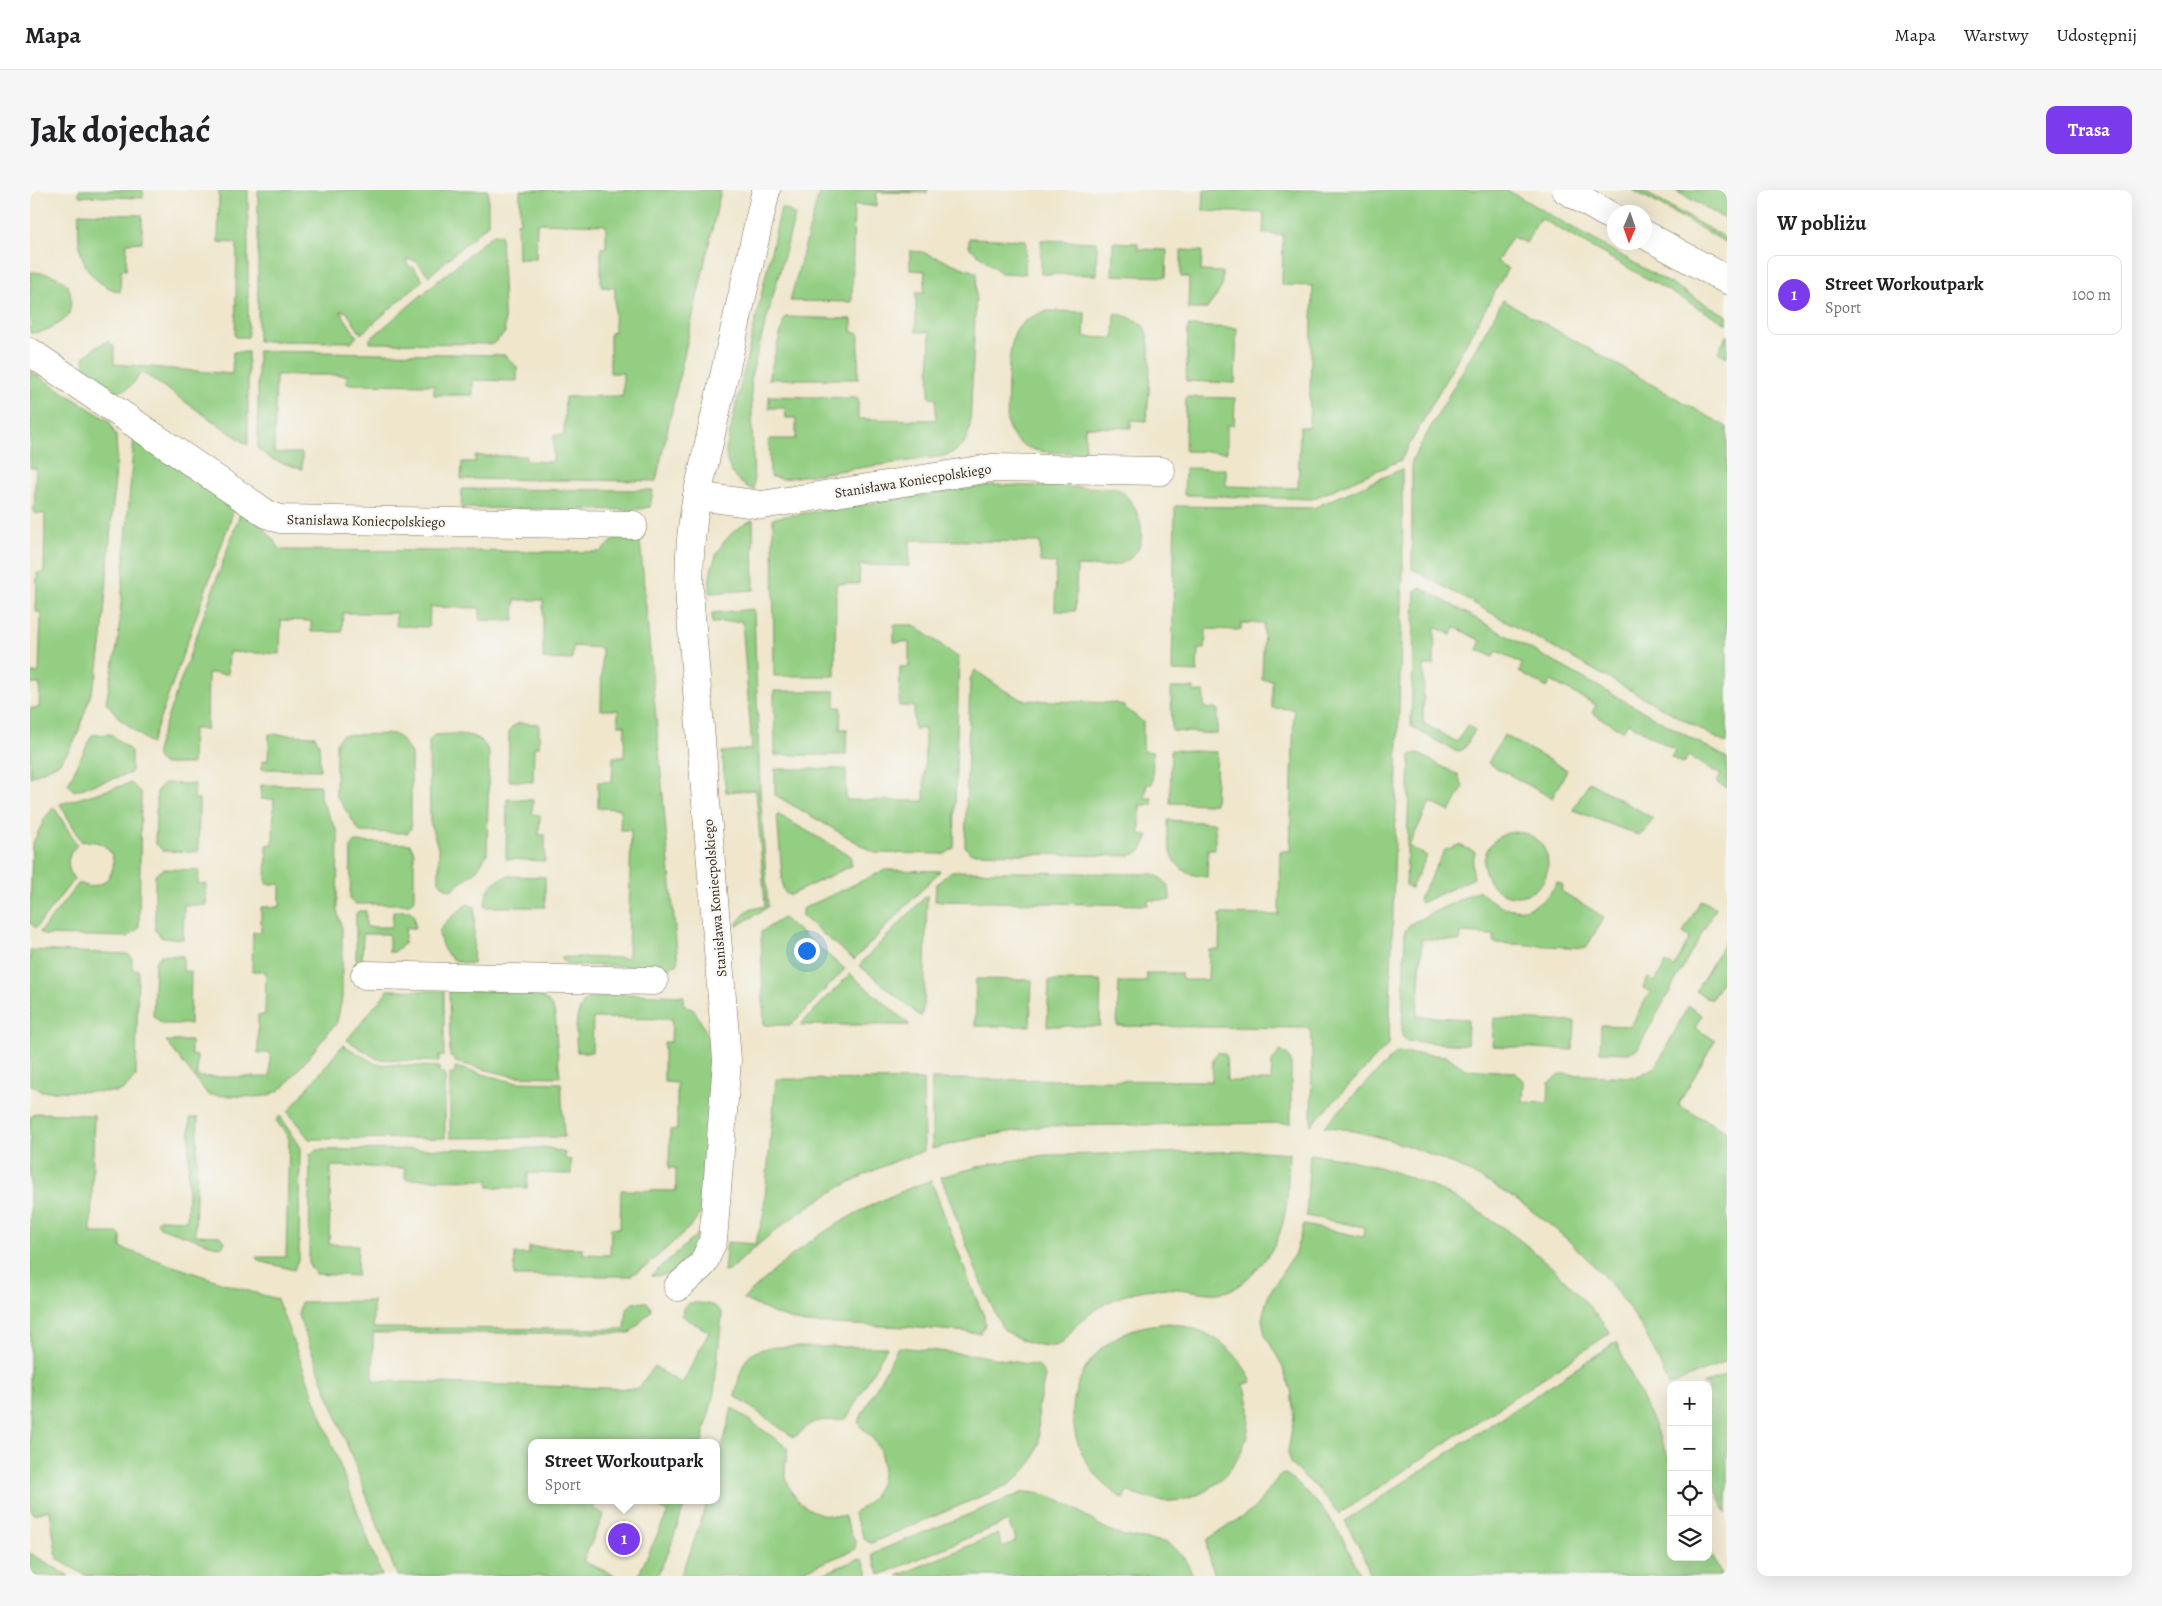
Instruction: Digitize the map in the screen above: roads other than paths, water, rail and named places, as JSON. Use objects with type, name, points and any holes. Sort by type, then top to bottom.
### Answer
[{"type":"street","name":"Stanisława Koniecpolskiego","points":[[678,1287],[703,1264],[713,1241],[727,1060],[688,561],[691,528],[697,496],[766,190]]},
{"type":"street","points":[[1566,190],[1607,214]]},
{"type":"street","points":[[1652,238],[1727,280]]},
{"type":"street","name":"Stanisława Koniecpolskiego","points":[[30,352],[267,514],[280,519],[633,525]]},
{"type":"street","name":"Stanisława Koniecpolskiego","points":[[697,496],[762,505],[991,468],[1161,471]]},
{"type":"street","points":[[365,975],[654,981]]},
{"type":"place","name":"Street Workoutpark","points":[[624,1539]]}]
